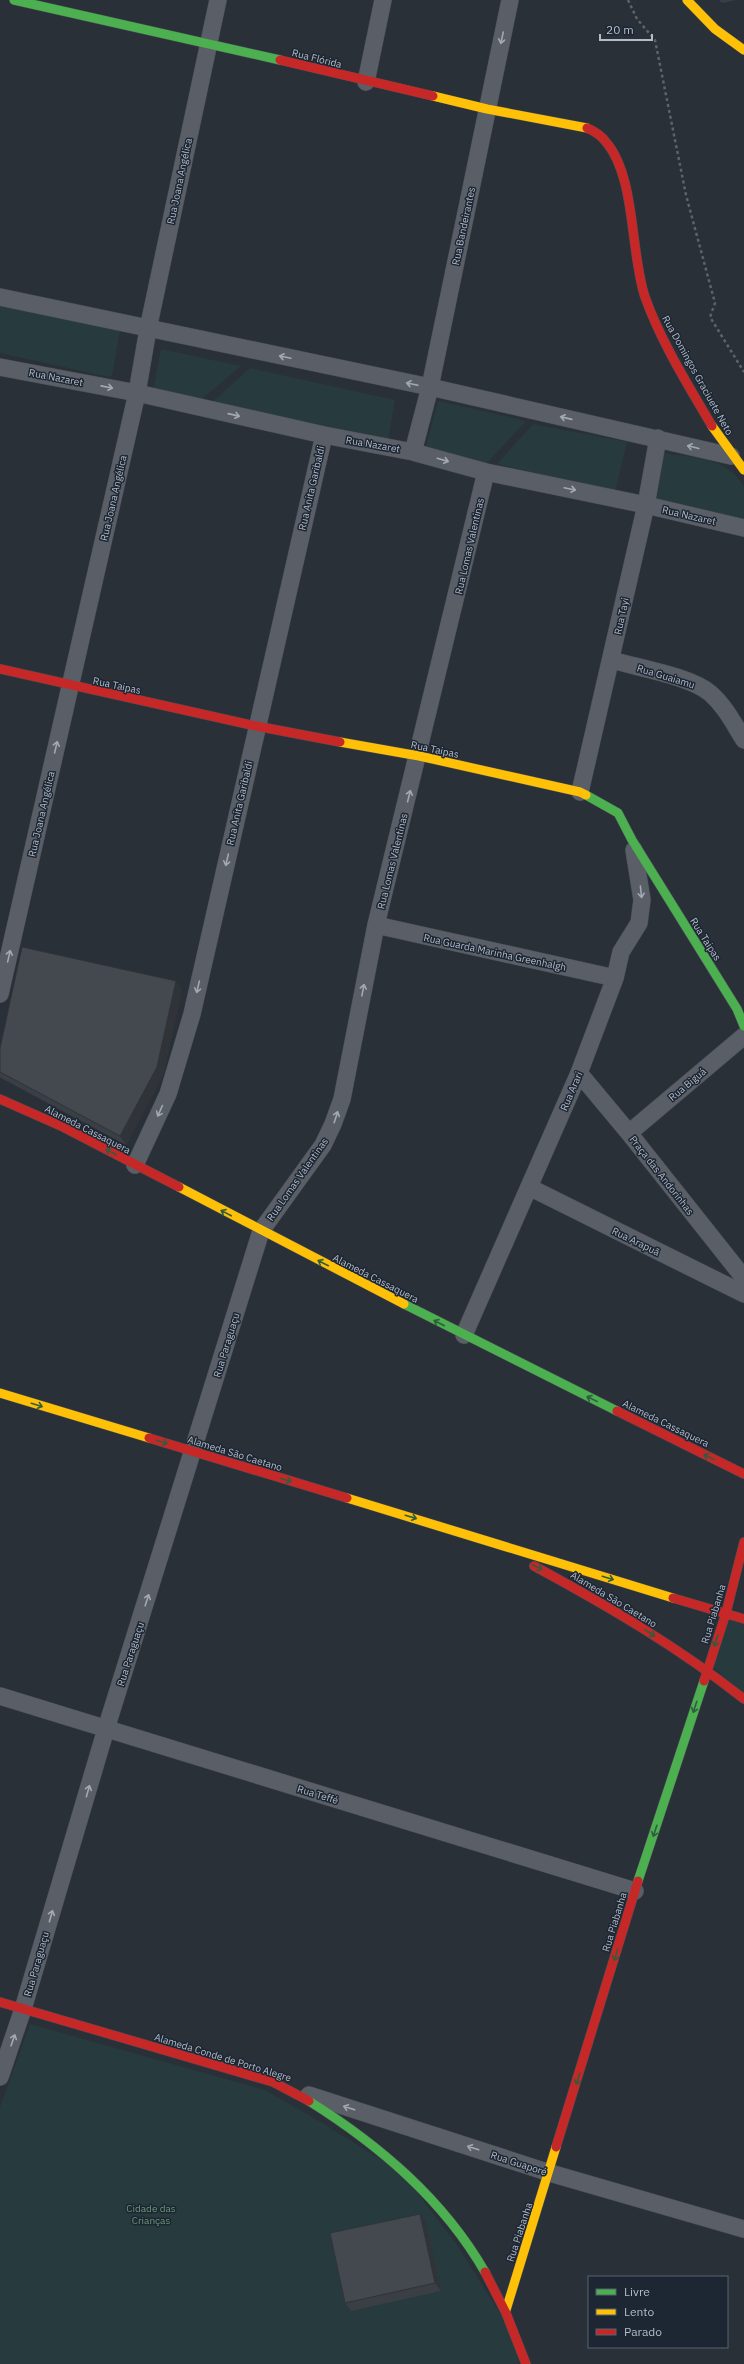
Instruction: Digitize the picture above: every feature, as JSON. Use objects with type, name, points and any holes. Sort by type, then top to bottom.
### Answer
[{"type":"street","name":"Rua Flórida","points":[[14,0],[209,43],[366,82],[487,109],[585,127],[598,133],[610,145]]},
{"type":"street","name":"Rua Joana Angélica","points":[[0,994],[137,393],[148,329],[218,0]]},
{"type":"street","points":[[366,82],[383,0]]},
{"type":"street","name":"Rua Bandeirantes","points":[[413,452],[430,387],[510,0]]},
{"type":"street","points":[[687,0],[715,29],[744,50]]},
{"type":"street","name":"Rua Domingos Graciuete Neto","points":[[610,145],[621,170],[636,264],[644,296],[679,368],[731,456],[744,470]]},
{"type":"street","points":[[0,297],[430,387],[658,438],[731,456]]},
{"type":"street","name":"Rua Nazaret","points":[[0,367],[137,393],[324,435],[413,452],[486,472],[646,505],[744,528]]},
{"type":"street","name":"Rua Anita Garibaldi","points":[[135,1165],[168,1094],[182,1053],[324,435]]},
{"type":"street","name":"Rua Tayi","points":[[580,792],[612,660],[646,505],[658,438]]},
{"type":"street","name":"Rua Lomas Valentinas","points":[[261,1231],[323,1144],[333,1124],[342,1099],[376,925],[419,756],[486,472]]},
{"type":"street","name":"Rua Guaiamu","points":[[612,660],[694,683],[709,692],[722,705],[744,740]]},
{"type":"street","name":"Rua Taipas","points":[[0,669],[70,686],[256,726],[419,756],[580,792],[618,813],[632,840],[737,1009],[744,1026]]},
{"type":"street","name":"Rua Arari","points":[[464,1335],[579,1073],[615,978],[621,952],[639,923],[642,900],[632,840]]},
{"type":"street","name":"Rua Guarda Marinha Greenhalgh","points":[[376,925],[615,978]]},
{"type":"street","name":"Rua Biguá","points":[[629,1133],[744,1036]]},
{"type":"street","name":"Praça das Andorinhas","points":[[579,1073],[629,1133],[744,1278]]},
{"type":"street","name":"Alameda Cassaquera","points":[[0,1099],[63,1127],[464,1335],[744,1474]]},
{"type":"street","name":"Rua Arapuã","points":[[529,1187],[744,1294]]},
{"type":"street","name":"Rua Paraguaçu","points":[[0,2077],[23,2009],[106,1729],[194,1452],[261,1231]]},
{"type":"street","name":"Alameda São Caetano","points":[[0,1393],[744,1618]]},
{"type":"street","name":"Alameda São Caetano","points":[[464,1533],[582,1591],[707,1670],[744,1699]]},
{"type":"street","name":"Rua Piabanha","points":[[506,2310],[550,2173],[635,1891],[726,1612],[744,1542]]},
{"type":"street","name":"Rua Teffé","points":[[0,1696],[635,1891]]},
{"type":"street","name":"Alameda Conde de Porto Alegre","points":[[0,2002],[273,2082],[295,2091],[372,2146],[412,2178],[437,2205],[468,2246],[506,2310],[526,2364]]},
{"type":"street","name":"Rua Guaporé","points":[[295,2091],[550,2173],[744,2230]]},
{"type":"path","points":[[628,0],[637,19],[655,40],[686,195],[715,303],[710,316],[744,372]]},
{"type":"green space","points":[[0,305],[120,331],[112,375],[109,377],[0,353]]},
{"type":"green space","points":[[161,349],[241,366],[196,404],[152,396]]},
{"type":"green space","points":[[250,368],[395,400],[387,447],[207,407]]},
{"type":"green space","points":[[438,401],[526,421],[487,463],[426,447]]},
{"type":"green space","points":[[533,424],[627,442],[615,492],[497,464]]},
{"type":"green space","points":[[664,453],[698,458],[730,470],[738,478],[744,488],[744,519],[654,499]]},
{"type":"green space","points":[[729,1620],[744,1625],[744,1694],[713,1667]]},
{"type":"green space","name":"Cidade das Crianças","points":[[30,2024],[265,2090],[314,2118],[385,2162],[416,2191],[457,2245],[507,2324],[520,2364],[0,2364],[0,2107]]},
{"type":"building","points":[[22,947],[176,981],[157,1067],[120,1136],[0,1072],[0,1048]]},
{"type":"building","points":[[420,2214],[435,2283],[345,2303],[330,2233]]},
{"type":"traffic: fast","points":[[14,0],[280,60]]},
{"type":"traffic: fast","points":[[586,795],[618,813],[632,840],[737,1009],[744,1026]]},
{"type":"traffic: fast","points":[[404,1304],[617,1411]]},
{"type":"traffic: fast","points":[[638,1881],[704,1681]]},
{"type":"traffic: fast","points":[[309,2101],[360,2136],[408,2176],[450,2221],[468,2245],[485,2272]]},
{"type":"traffic: slow","points":[[687,0],[715,29],[744,50]]},
{"type":"traffic: slow","points":[[433,96],[487,109],[587,128]]},
{"type":"traffic: slow","points":[[712,426],[744,470]]},
{"type":"traffic: slow","points":[[340,742],[419,756],[580,792],[586,795]]},
{"type":"traffic: slow","points":[[179,1187],[404,1304]]},
{"type":"traffic: slow","points":[[0,1393],[149,1438]]},
{"type":"traffic: slow","points":[[347,1498],[673,1598]]},
{"type":"traffic: slow","points":[[506,2310],[556,2147]]},
{"type":"traffic: jam","points":[[280,60],[433,96]]},
{"type":"traffic: jam","points":[[587,128],[602,137],[616,157],[623,175],[628,195],[640,279],[651,314],[684,379],[712,426]]},
{"type":"traffic: jam","points":[[0,669],[256,726],[340,742]]},
{"type":"traffic: jam","points":[[0,1099],[63,1127],[179,1187]]},
{"type":"traffic: jam","points":[[617,1411],[744,1474]]},
{"type":"traffic: jam","points":[[149,1438],[347,1498]]},
{"type":"traffic: jam","points":[[704,1681],[726,1613],[744,1542]]},
{"type":"traffic: jam","points":[[534,1566],[589,1596],[642,1628],[694,1662],[744,1699]]},
{"type":"traffic: jam","points":[[673,1598],[744,1619]]},
{"type":"traffic: jam","points":[[556,2147],[638,1881]]},
{"type":"traffic: jam","points":[[0,2002],[273,2082],[309,2101]]},
{"type":"traffic: jam","points":[[485,2272],[506,2313],[526,2364]]}]
